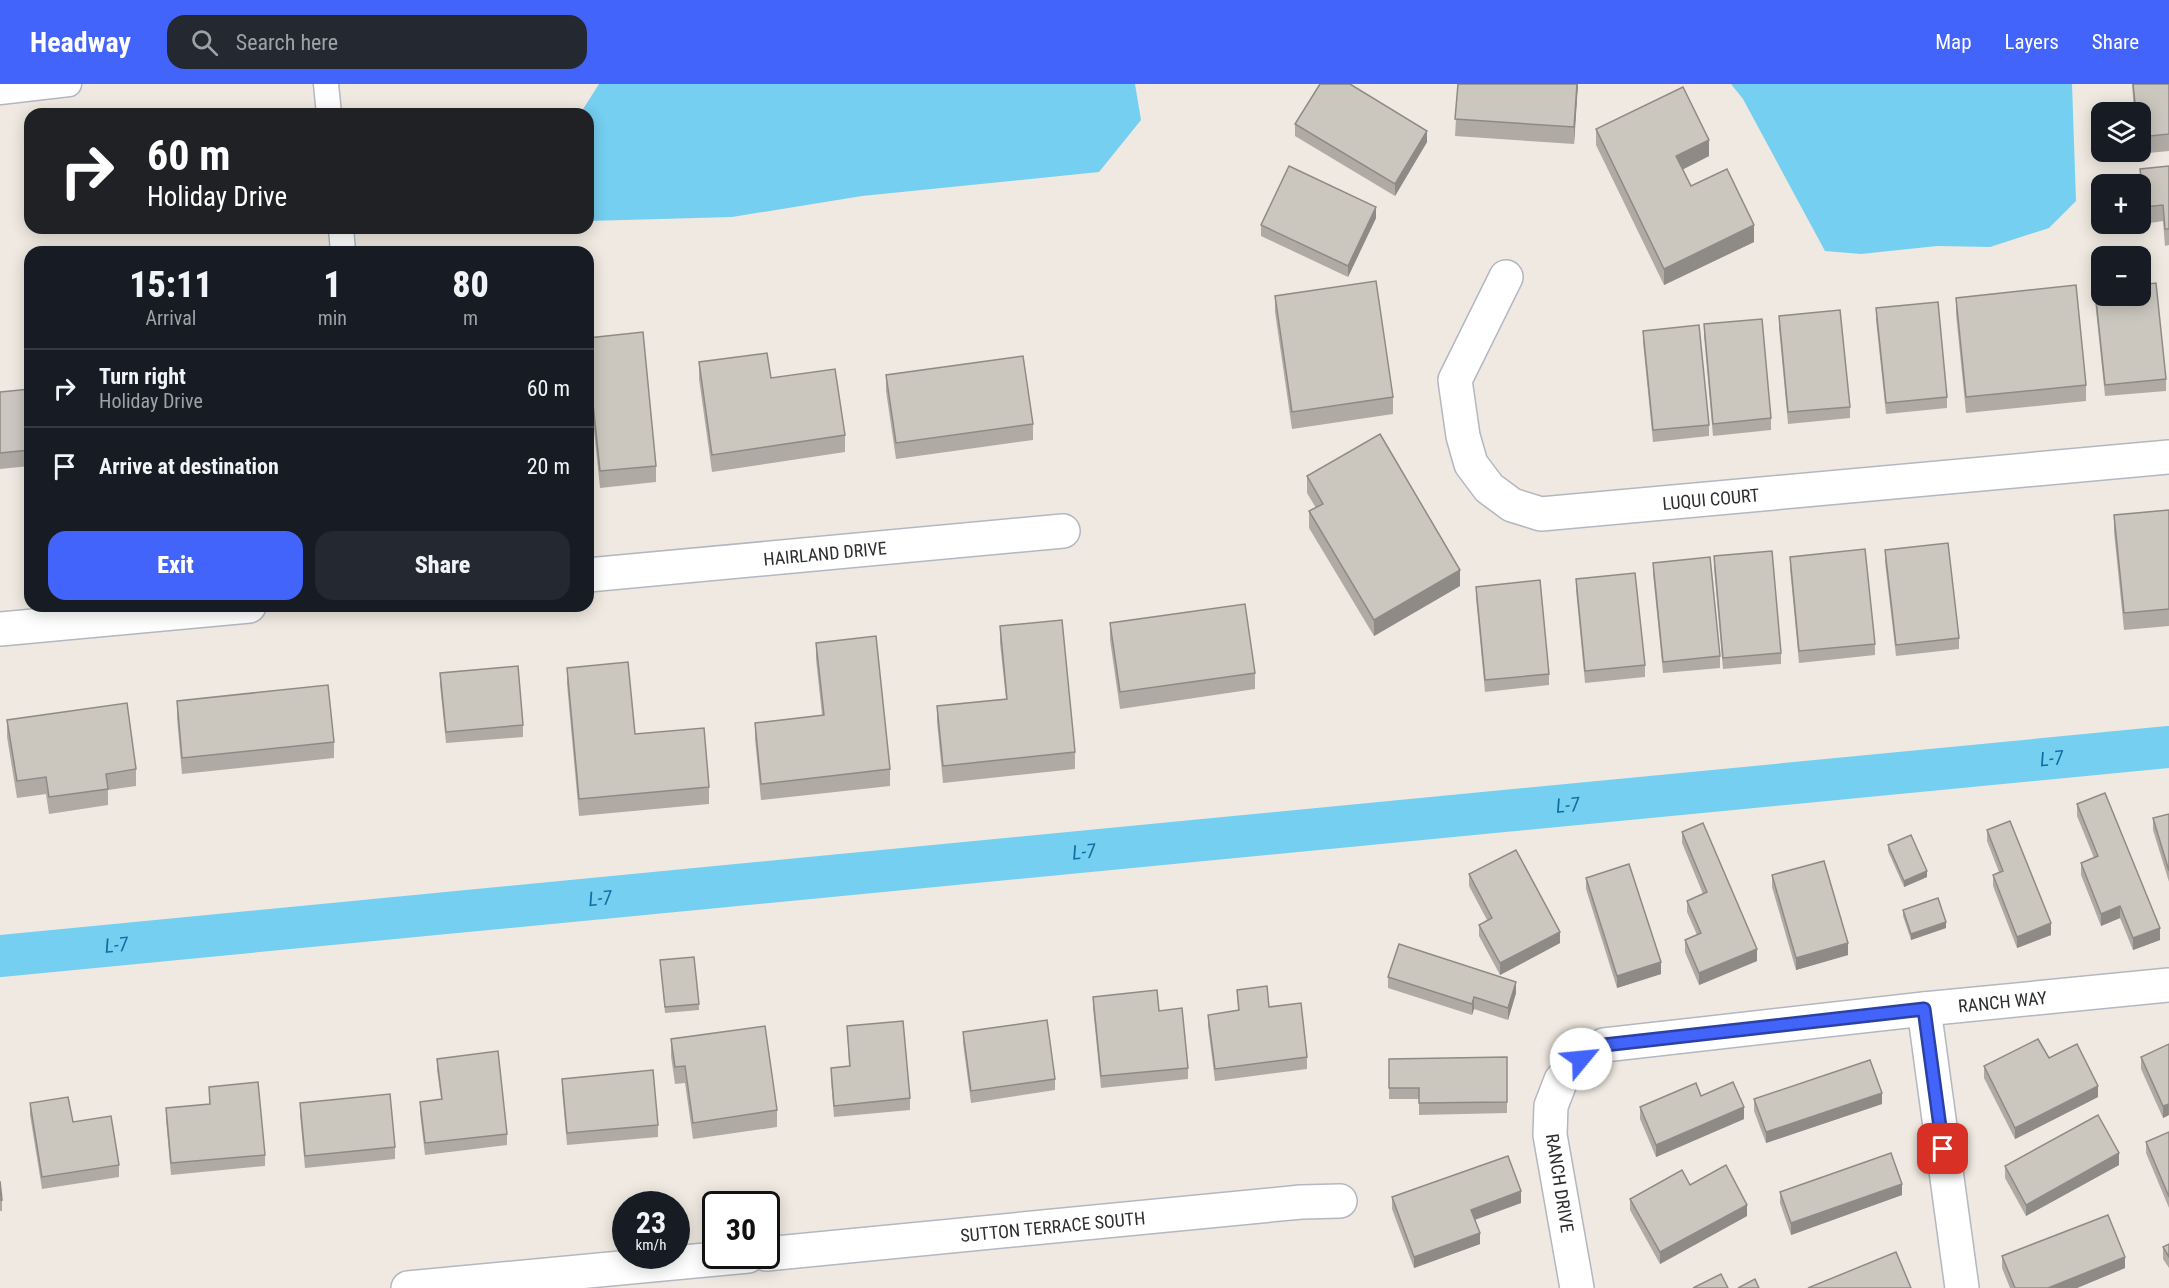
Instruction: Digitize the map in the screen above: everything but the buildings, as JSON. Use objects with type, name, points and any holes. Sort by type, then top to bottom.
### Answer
[{"type":"street","name":"LUQUI COURT","points":[[1506,277],[1455,380],[1456,391],[1463,436],[1471,464],[1489,488],[1512,505],[1541,514],[2169,457]]},
{"type":"street","name":"HAIRLAND DRIVE","points":[[594,574],[1063,531]]},
{"type":"street","points":[[0,629],[184,612]]},
{"type":"street","name":"RANCH WAY","points":[[1561,1080],[1581,1059],[1604,1045],[1924,1009],[2169,985]]},
{"type":"street","points":[[1924,1009],[1962,1288]]},
{"type":"street","name":"RANCH DRIVE","points":[[1561,1080],[1551,1106],[1550,1135],[1577,1288]]},
{"type":"street","name":"SUTTON TERRACE SOUTH","points":[[780,1253],[1301,1202],[1340,1201]]},
{"type":"street","points":[[408,1288],[702,1260]]},
{"type":"lane","points":[[0,92],[69,84]]},
{"type":"lane","points":[[326,84],[328,108]]},
{"type":"water","points":[[599,84],[1135,84],[1141,120],[1099,172],[862,196],[732,217],[594,221],[594,108],[584,108]]},
{"type":"water","points":[[1731,84],[2072,84],[2076,201],[2049,228],[1990,247],[1937,246],[1861,254],[1825,251],[1743,99]]},
{"type":"waterway","name":"L-7","points":[[0,956],[2169,747]]},
{"type":"route","points":[[1581,1059],[1604,1045],[1924,1009],[1943,1149]]}]
